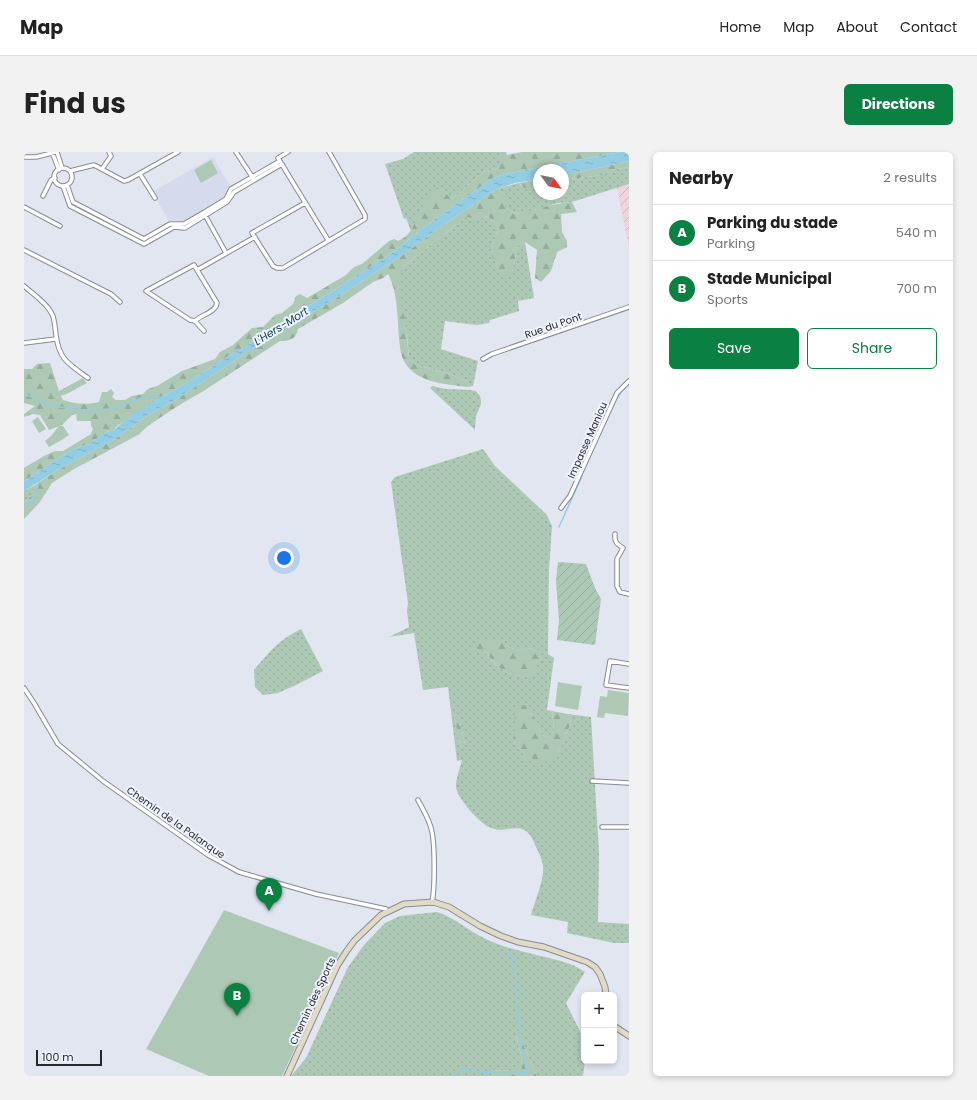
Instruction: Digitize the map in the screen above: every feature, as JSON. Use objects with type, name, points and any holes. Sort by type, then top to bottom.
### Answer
[{"type":"street","points":[[24,157],[36,157],[54,152],[60,169]]},
{"type":"street","points":[[102,169],[111,156],[109,152]]},
{"type":"street","points":[[60,169],[70,171],[94,165],[124,181],[140,174],[178,152]]},
{"type":"street","points":[[236,152],[253,179]]},
{"type":"street","points":[[288,152],[278,158],[328,240]]},
{"type":"street","points":[[305,204],[252,233],[273,266],[277,268],[283,268],[365,219],[365,215],[329,152]]},
{"type":"street","points":[[65,185],[70,206],[144,244],[174,227],[185,228],[226,199],[231,189],[253,179],[281,162]]},
{"type":"street","points":[[43,196],[51,180],[55,178],[56,173],[60,169]]},
{"type":"street","points":[[55,178],[57,183],[65,185],[72,180],[70,171]]},
{"type":"street","points":[[140,174],[155,198]]},
{"type":"street","points":[[24,207],[60,226]]},
{"type":"street","points":[[204,214],[226,253]]},
{"type":"street","points":[[197,270],[255,237]]},
{"type":"street","points":[[24,250],[111,294],[120,302]]},
{"type":"street","points":[[195,321],[215,308],[217,303],[194,265],[146,291],[190,320],[195,321],[204,331]]},
{"type":"street","points":[[24,286],[48,308],[52,315],[56,339],[62,356],[67,362],[88,378]]},
{"type":"street","name":"Rue du Pont","points":[[483,359],[499,352],[629,307]]},
{"type":"street","points":[[24,343],[56,339]]},
{"type":"street","name":"Impasse Maniou","points":[[561,508],[570,496],[617,393],[629,381]]},
{"type":"street","points":[[614,534],[616,544],[623,548],[616,559],[617,586],[620,592],[629,594]]},
{"type":"street","points":[[629,664],[610,661],[606,685],[629,688]]},
{"type":"street","name":"Chemin de la Palanque","points":[[24,688],[58,744],[92,773],[208,855],[239,872],[316,894],[386,909]]},
{"type":"street","points":[[592,781],[629,783]]},
{"type":"street","points":[[418,800],[428,819],[432,832],[434,862],[432,903]]},
{"type":"street","points":[[602,827],[629,827]]},
{"type":"street","name":"Chemin des Sports","points":[[287,1076],[337,966],[346,952],[360,936],[381,915],[395,907],[432,903],[455,911],[480,926],[501,936],[518,942],[544,947],[585,961],[595,967],[600,974],[606,992]]},
{"type":"street","points":[[617,1028],[629,1036]]},
{"type":"shaded area","points":[[213,157],[230,186],[224,198],[183,221],[169,221],[152,192]]},
{"type":"shaded area","points":[[629,184],[629,248],[617,188]]},
{"type":"green space","points":[[414,152],[500,152],[502,162],[499,168],[483,172],[456,196],[451,198],[441,189],[416,219],[414,227],[411,231],[406,218],[404,219],[385,164],[403,159]]},
{"type":"green space","points":[[500,152],[506,152],[507,155],[522,152],[620,152],[557,164],[533,164],[533,169],[493,178],[424,227],[392,253],[267,331],[246,347],[236,351],[157,400],[117,426],[114,430],[106,432],[89,444],[73,449],[24,481],[24,468],[55,451],[63,451],[91,434],[93,429],[91,426],[91,421],[77,421],[76,414],[72,415],[62,425],[49,430],[40,415],[33,414],[24,417],[24,414],[35,406],[24,403],[24,369],[32,369],[37,364],[50,363],[59,391],[83,378],[87,383],[61,396],[63,400],[81,404],[99,402],[102,392],[107,392],[111,389],[114,393],[112,397],[116,400],[125,400],[132,396],[143,394],[148,389],[157,386],[182,371],[215,359],[220,352],[233,345],[252,328],[263,327],[275,315],[282,313],[293,304],[296,296],[300,294],[307,298],[346,275],[354,267],[362,264],[389,241],[394,239],[398,241],[404,238],[411,231],[421,208],[436,188],[441,189],[451,198],[456,196],[483,172],[499,168],[501,162]]},
{"type":"green space","points":[[211,160],[218,173],[201,183],[194,170]]},
{"type":"green space","points":[[629,161],[629,167],[611,170],[602,175],[569,179],[569,174]]},
{"type":"green space","points":[[629,167],[629,184],[572,202],[558,203],[528,212],[514,214],[507,208],[507,195],[497,189],[519,183],[522,187],[533,186],[533,200],[569,200],[569,179],[602,175],[611,170]]},
{"type":"green space","points":[[533,180],[533,187],[524,188],[519,183]]},
{"type":"green space","points":[[497,189],[507,195],[507,208],[514,214],[572,202],[577,212],[561,214],[562,232],[567,241],[567,247],[557,252],[551,271],[541,282],[535,278],[537,250],[525,242],[518,245],[512,272],[504,280],[491,253],[498,227],[488,216],[478,219],[466,217],[400,269],[400,302],[404,310],[409,359],[416,365],[449,374],[469,382],[468,387],[450,385],[422,378],[408,367],[402,355],[395,296],[388,274],[373,282],[343,303],[298,329],[296,335],[292,339],[280,341],[181,404],[149,425],[138,435],[74,469],[52,483],[40,502],[24,519],[24,503],[33,494],[35,485],[56,471],[115,439],[148,415],[174,401],[270,337],[330,302],[398,258]]},
{"type":"green space","points":[[488,216],[498,227],[491,253],[512,272],[518,245],[525,242],[534,298],[518,301],[519,311],[490,320],[489,323],[476,325],[445,321],[441,349],[478,361],[473,386],[468,387],[469,382],[449,374],[416,365],[409,359],[407,336],[400,302],[400,269],[466,217],[478,219]]},
{"type":"green space","points":[[432,386],[446,389],[476,391],[480,396],[481,404],[476,416],[475,430],[430,388]]},
{"type":"green space","points":[[38,417],[46,429],[39,433],[32,421]]},
{"type":"green space","points":[[59,426],[63,426],[69,435],[49,447],[45,441]]},
{"type":"green space","points":[[483,449],[495,466],[547,515],[552,526],[549,570],[548,654],[554,658],[547,710],[552,711],[554,730],[548,738],[542,735],[528,705],[514,742],[523,753],[526,761],[554,758],[560,749],[571,723],[568,714],[591,717],[599,853],[598,922],[629,924],[629,943],[614,943],[567,933],[568,922],[531,915],[543,876],[543,864],[532,838],[524,830],[517,828],[500,830],[486,826],[470,810],[457,792],[457,780],[462,760],[457,761],[448,687],[423,690],[414,633],[389,637],[409,627],[407,611],[408,603],[391,482],[395,477]],"holes":[[[508,645],[516,651],[530,648],[542,652],[535,663],[535,672],[527,677],[508,673],[494,663],[484,650]],[[458,714],[465,744],[462,748],[460,745],[454,715]]]},
{"type":"green space","points":[[35,485],[33,494],[24,503],[24,491]]},
{"type":"green space","points":[[558,562],[586,564],[601,599],[595,645],[557,640],[559,621],[556,581]]},
{"type":"green space","points":[[301,629],[323,671],[278,693],[263,695],[255,687],[254,670],[275,646]]},
{"type":"green space","points":[[496,640],[508,645],[516,651],[530,648],[543,652],[535,663],[535,672],[527,677],[509,673],[497,666],[484,650],[470,652],[472,643]]},
{"type":"green space","points":[[558,682],[582,686],[578,710],[555,706]]},
{"type":"green space","points":[[608,690],[629,693],[628,716],[605,713],[604,718],[597,717],[600,696],[607,697]]},
{"type":"green space","points":[[528,704],[542,735],[548,738],[554,730],[552,711],[568,714],[571,723],[560,749],[554,758],[538,765],[532,761],[526,761],[523,753],[514,742],[515,708]]},
{"type":"green space","points":[[458,714],[465,744],[462,748],[460,745],[454,715]]},
{"type":"green space","points":[[224,910],[339,953],[282,1076],[209,1076],[146,1049]]},
{"type":"green space","points":[[437,912],[480,936],[500,945],[576,966],[585,972],[566,1003],[581,1033],[581,1064],[585,1064],[583,1076],[537,1076],[523,1044],[523,1035],[516,1036],[521,1055],[522,1067],[516,1071],[491,1070],[495,1076],[291,1076],[306,1058],[348,967],[364,945],[385,923],[400,916]]},
{"type":"green space","points":[[523,1034],[523,1044],[537,1076],[495,1076],[490,1070],[516,1071],[522,1067],[521,1055],[516,1035]]},
{"type":"water","points":[[620,152],[629,152],[629,161],[569,174],[569,164],[557,164]]},
{"type":"water","name":"L'Hers-Mort","points":[[533,169],[533,180],[515,183],[497,189],[398,258],[330,302],[270,337],[174,401],[148,415],[115,439],[56,471],[24,491],[24,481],[73,449],[89,444],[106,432],[114,430],[130,416],[201,374],[236,351],[246,347],[267,331],[392,253],[424,227],[493,178]]},
{"type":"waterway","points":[[615,401],[624,388]]},
{"type":"waterway","points":[[24,394],[53,406],[81,410],[112,409],[141,398],[163,397]]},
{"type":"waterway","points":[[587,464],[589,458]]},
{"type":"waterway","points":[[559,527],[582,476]]},
{"type":"waterway","points":[[24,508],[36,494],[39,481]]},
{"type":"waterway","points":[[510,952],[515,971],[520,1043],[528,1076]]},
{"type":"waterway","points":[[455,1076],[461,1070],[502,1074],[527,1072]]},
{"type":"place","name":"Parking du stade","points":[[269,911]]},
{"type":"place","name":"Stade Municipal","points":[[237,1016]]}]
